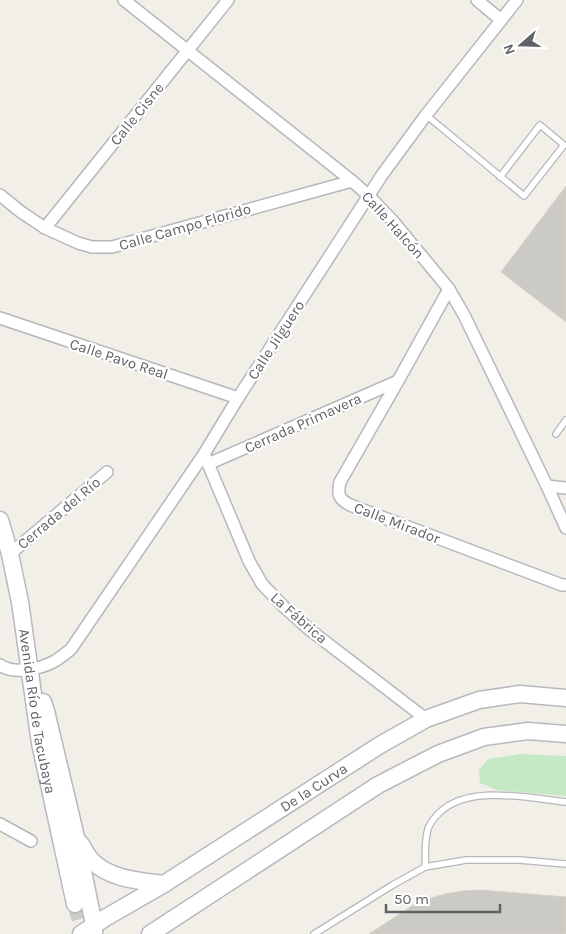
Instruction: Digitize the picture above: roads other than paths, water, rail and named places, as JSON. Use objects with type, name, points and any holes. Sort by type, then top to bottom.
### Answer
[{"type":"main road","name":"Avenida Río de Tacubaya","points":[[0,520],[10,554],[20,602],[40,743],[75,904]]},
{"type":"main road","points":[[30,670],[46,711],[76,837],[90,931]]},
{"type":"main road","name":"De la Curva","points":[[90,931],[380,745],[426,719],[479,700],[520,694],[566,698]]},
{"type":"main road","points":[[157,931],[378,785],[438,754],[484,738],[528,731],[566,734]]},
{"type":"main road","points":[[76,837],[91,859],[101,868],[135,880],[164,884]]},
{"type":"street","name":"Calle Halcón","points":[[124,0],[352,180],[392,220],[449,289],[464,315],[566,528]]},
{"type":"street","name":"Calle Cisne","points":[[45,228],[228,0]]},
{"type":"street","points":[[477,0],[501,20]]},
{"type":"street","name":"Calle Jilguero","points":[[30,670],[54,662],[71,649],[206,459],[238,398],[382,175],[426,115],[517,0]]},
{"type":"street","name":"Calle Campo Florido","points":[[0,195],[45,228],[92,247],[112,247],[352,180]]},
{"type":"street","name":"Calle Mirador","points":[[449,289],[340,482],[339,496],[343,502],[350,506],[566,585]]},
{"type":"street","name":"Calle Pavo Real","points":[[0,318],[238,398]]},
{"type":"street","name":"Cerrada Primavera","points":[[206,459],[398,381]]},
{"type":"street","name":"La Fábrica","points":[[206,459],[249,561],[262,584],[282,606],[310,630],[426,719]]},
{"type":"street","name":"Cerrada del Río","points":[[10,554],[107,472]]},
{"type":"street","points":[[547,486],[566,488]]},
{"type":"street","points":[[0,665],[14,670],[30,670]]},
{"type":"street","points":[[0,824],[30,842]]},
{"type":"lane","points":[[426,115],[500,177],[524,196],[564,145],[540,125],[500,177]]},
{"type":"lane","points":[[556,434],[566,420]]},
{"type":"lane","points":[[425,867],[428,827],[447,806],[461,799],[479,795],[566,802]]},
{"type":"lane","points":[[314,934],[425,867],[466,860],[519,860],[566,864]]},
{"type":"tunnel","points":[[75,904],[84,934]]}]
